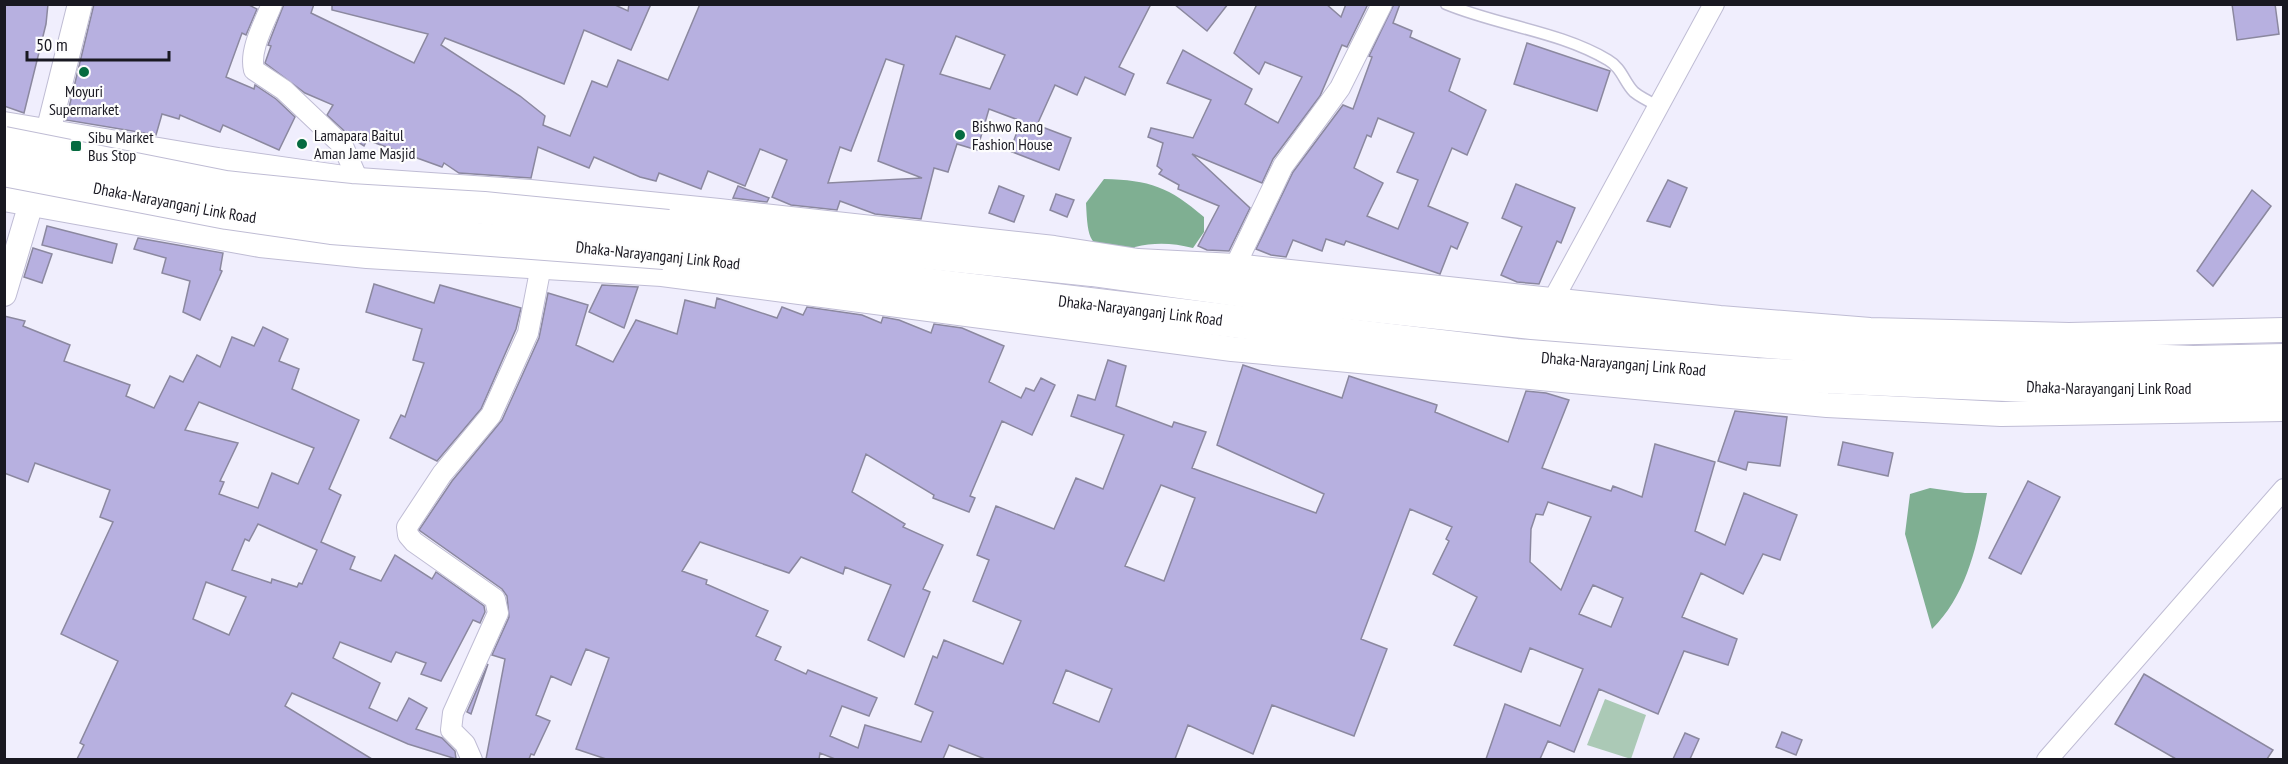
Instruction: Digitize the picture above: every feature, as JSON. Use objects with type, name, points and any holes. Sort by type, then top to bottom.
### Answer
[{"type":"main road","name":"Dhaka-Narayanganj Link Road","points":[[4,143],[225,187],[351,200],[484,208],[666,240]]},
{"type":"main road","name":"Dhaka-Narayanganj Link Road","points":[[4,170],[227,213],[332,228],[666,240],[1230,277],[1532,323],[1869,350],[2193,362],[2283,360]]},
{"type":"main road","name":"Dhaka-Narayanganj Link Road","points":[[717,245],[1562,359],[1756,374],[2059,388],[2283,388]]},
{"type":"street","points":[[4,294],[32,204],[80,4]]},
{"type":"street","points":[[272,4],[252,61],[254,70],[284,90],[344,146],[358,180]]},
{"type":"street","points":[[1382,4],[1341,88],[1282,166],[1230,277],[1553,300],[1720,318],[1870,330],[2069,335],[2283,330]]},
{"type":"street","points":[[1553,300],[1714,4]]},
{"type":"street","points":[[4,124],[48,133],[358,180],[530,192],[717,245],[1232,349],[1827,405],[2001,414],[2283,409]]},
{"type":"street","points":[[4,199],[261,244],[367,256],[662,274],[717,245]]},
{"type":"street","points":[[472,759],[465,744],[451,730],[453,713],[498,613],[499,606],[495,599],[414,542],[408,535],[407,527],[442,474],[491,415],[528,333],[541,266]]},
{"type":"street","points":[[2047,759],[2283,489]]},
{"type":"lane","points":[[1446,4],[1475,16],[1562,41],[1608,60],[1622,70],[1633,91],[1658,106]]},
{"type":"shaded area","points":[[1104,179],[1134,181],[1169,192],[1204,217],[1204,232],[1193,248],[1164,244],[1142,245],[1135,247],[1128,258],[1105,250],[1093,241],[1090,235],[1086,203]]},
{"type":"shaded area","points":[[1930,488],[1965,493],[1987,493],[1970,566],[1955,600],[1932,629],[1905,534],[1910,494]]},
{"type":"shaded area","points":[[1605,699],[1646,715],[1631,759],[1587,745]]},
{"type":"building","points":[[4,4],[48,4],[46,24],[24,113],[4,106]]},
{"type":"building","points":[[94,4],[247,4],[257,9],[246,35],[242,33],[226,77],[254,89],[255,85],[276,99],[295,117],[279,150],[223,125],[220,132],[180,115],[179,119],[162,114],[156,135],[66,120]]},
{"type":"building","points":[[284,4],[314,4],[311,13],[414,63],[428,34],[332,10],[332,4],[613,4],[628,11],[629,4],[651,4],[631,50],[584,30],[564,84],[445,38],[441,45],[520,96],[545,116],[543,125],[570,136],[592,81],[607,87],[618,60],[668,80],[700,4],[1151,4],[1119,67],[1134,74],[1125,95],[1085,77],[1077,95],[1055,85],[1037,125],[1071,138],[1059,170],[1010,151],[1021,121],[989,109],[977,150],[957,144],[948,172],[934,168],[921,219],[875,214],[840,201],[837,210],[791,205],[772,197],[787,160],[760,149],[745,186],[708,171],[701,189],[659,173],[656,181],[640,177],[594,157],[589,168],[538,147],[531,178],[459,173],[444,163],[442,167],[367,140],[364,146],[353,139],[327,115],[333,105],[305,93],[265,63],[271,46],[268,45]],"holes":[[[956,36],[1005,55],[990,89],[940,74]],[[886,59],[904,65],[878,161],[922,178],[828,183],[840,147],[851,151]]]},
{"type":"building","points":[[1174,4],[1228,4],[1207,31]]},
{"type":"building","points":[[1257,4],[1326,4],[1341,17],[1346,4],[1368,4],[1347,47],[1342,45],[1320,96],[1273,159],[1262,183],[1192,154],[1250,208],[1229,251],[1207,250],[1198,246],[1219,206],[1178,189],[1179,185],[1159,174],[1162,170],[1157,166],[1163,143],[1148,137],[1151,128],[1193,138],[1211,100],[1167,83],[1183,50],[1252,89],[1245,104],[1278,123],[1302,77],[1265,62],[1259,74],[1234,53]]},
{"type":"building","points":[[1394,4],[1400,4],[1393,23],[1412,31],[1410,37],[1460,59],[1449,91],[1486,110],[1467,155],[1452,148],[1428,206],[1468,223],[1457,249],[1451,246],[1440,274],[1346,241],[1344,245],[1326,239],[1322,251],[1293,240],[1286,257],[1271,255],[1256,249],[1293,172],[1343,105],[1353,109],[1372,57],[1369,56]],"holes":[[[1378,118],[1414,133],[1397,172],[1418,180],[1398,229],[1367,216],[1383,183],[1354,168],[1367,135],[1371,137]]]},
{"type":"building","points":[[2232,4],[2275,4],[2279,34],[2237,40]]},
{"type":"building","points":[[1527,43],[1610,71],[1597,111],[1514,84]]},
{"type":"building","points":[[1668,180],[1687,188],[1670,227],[1647,221]]},
{"type":"building","points":[[1516,184],[1575,208],[1561,243],[1557,241],[1539,284],[1517,282],[1501,275],[1522,227],[1502,218]]},
{"type":"building","points":[[738,186],[769,198],[767,202],[733,198]]},
{"type":"building","points":[[999,186],[1024,196],[1014,222],[989,213]]},
{"type":"building","points":[[2252,190],[2271,206],[2213,286],[2197,271]]},
{"type":"building","points":[[1056,194],[1074,200],[1067,217],[1050,210]]},
{"type":"building","points":[[47,226],[117,244],[112,263],[42,245]]},
{"type":"building","points":[[138,238],[223,253],[220,270],[222,271],[200,320],[183,312],[190,281],[162,273],[166,258],[134,249]]},
{"type":"building","points":[[33,248],[52,254],[42,283],[24,277]]},
{"type":"building","points":[[374,284],[434,303],[440,285],[521,308],[516,329],[481,409],[437,461],[390,438],[401,415],[405,417],[424,363],[413,360],[422,329],[366,312]]},
{"type":"building","points":[[602,285],[638,287],[624,328],[589,312]]},
{"type":"building","points":[[548,293],[588,305],[576,345],[613,362],[636,320],[677,334],[685,300],[715,308],[717,298],[777,318],[782,307],[803,315],[807,307],[862,315],[881,323],[883,317],[899,320],[931,333],[934,324],[962,328],[1004,346],[989,382],[1021,398],[1026,388],[1034,391],[1041,378],[1055,385],[1032,435],[1002,421],[970,496],[975,498],[969,512],[933,498],[934,495],[866,454],[852,492],[905,524],[903,527],[943,545],[923,589],[930,592],[904,657],[868,640],[891,585],[845,567],[843,574],[801,557],[789,573],[700,542],[682,571],[707,580],[706,584],[768,611],[756,636],[781,647],[775,660],[806,674],[808,670],[877,698],[869,716],[842,706],[830,736],[858,748],[865,725],[921,742],[933,712],[915,704],[933,656],[937,658],[944,640],[1003,664],[1021,621],[973,601],[989,560],[977,555],[996,506],[1054,529],[1076,478],[1103,489],[1124,435],[1071,416],[1078,395],[1095,400],[1108,360],[1126,366],[1116,406],[1172,427],[1174,422],[1206,432],[1192,468],[1316,513],[1324,494],[1217,445],[1243,365],[1342,398],[1349,376],[1437,405],[1435,412],[1508,442],[1526,391],[1546,393],[1569,400],[1542,468],[1611,491],[1613,486],[1642,497],[1655,444],[1715,462],[1695,531],[1725,545],[1744,493],[1797,515],[1780,560],[1763,554],[1743,594],[1701,573],[1682,617],[1737,639],[1728,665],[1684,651],[1658,714],[1599,689],[1574,752],[1548,741],[1540,759],[1486,759],[1505,704],[1560,726],[1583,669],[1530,648],[1521,672],[1454,645],[1477,597],[1433,574],[1449,541],[1446,539],[1452,527],[1410,509],[1361,639],[1387,649],[1354,736],[1272,705],[1253,754],[1188,725],[1175,759],[985,759],[949,745],[943,759],[835,759],[820,753],[819,759],[606,759],[576,749],[609,658],[586,649],[571,685],[551,676],[536,715],[550,721],[534,755],[531,754],[529,759],[486,759],[505,659],[492,655],[509,617],[507,596],[502,589],[419,530],[452,481],[502,420],[539,338]],"holes":[[[1161,485],[1195,498],[1164,581],[1125,566]],[[1548,502],[1591,517],[1561,590],[1530,562],[1531,529],[1536,514],[1543,515]],[[1593,585],[1623,598],[1611,627],[1579,614]],[[1066,670],[1112,689],[1099,722],[1053,703]]]},
{"type":"building","points":[[4,316],[25,321],[23,326],[70,345],[64,361],[130,385],[126,396],[154,408],[170,376],[183,382],[197,355],[220,367],[232,337],[254,346],[263,327],[288,339],[279,361],[299,369],[292,389],[359,420],[329,489],[341,495],[321,542],[355,557],[350,569],[381,581],[395,555],[432,579],[436,572],[484,606],[485,612],[480,623],[473,620],[441,681],[421,674],[426,663],[396,652],[391,662],[340,642],[333,658],[380,683],[369,708],[397,721],[409,698],[427,708],[416,729],[442,738],[455,751],[456,759],[408,744],[292,693],[285,706],[372,759],[77,759],[84,745],[80,743],[118,661],[61,634],[113,522],[100,517],[110,490],[35,463],[28,482],[4,473]],"holes":[[[199,402],[314,448],[298,484],[272,473],[258,508],[219,494],[224,482],[220,481],[238,443],[185,430]],[[258,524],[317,550],[302,584],[299,583],[297,587],[272,579],[271,583],[232,570],[245,539],[249,541]],[[206,582],[246,597],[229,635],[193,619]]]},
{"type":"building","points":[[1735,411],[1787,417],[1780,466],[1748,462],[1746,470],[1718,461]]},
{"type":"building","points":[[1843,442],[1893,453],[1888,476],[1838,465]]},
{"type":"building","points":[[2028,481],[2060,497],[2021,574],[1989,558]]},
{"type":"building","points":[[488,664],[471,714],[467,712]]},
{"type":"building","points":[[2144,674],[2273,750],[2267,759],[2176,759],[2115,724]]},
{"type":"building","points":[[1782,732],[1802,740],[1796,755],[1776,747]]},
{"type":"building","points":[[1685,733],[1699,739],[1690,759],[1673,759]]},
{"type":"place","name":"Moyuri Supermarket","points":[[84,72]]},
{"type":"place","name":"Bishwo Rang Fashion House","points":[[960,135]]},
{"type":"place","name":"Lamapara Baitul Aman Jame Masjid","points":[[302,144]]},
{"type":"place","name":"Sibu Market Bus Stop","points":[[76,146]]}]
